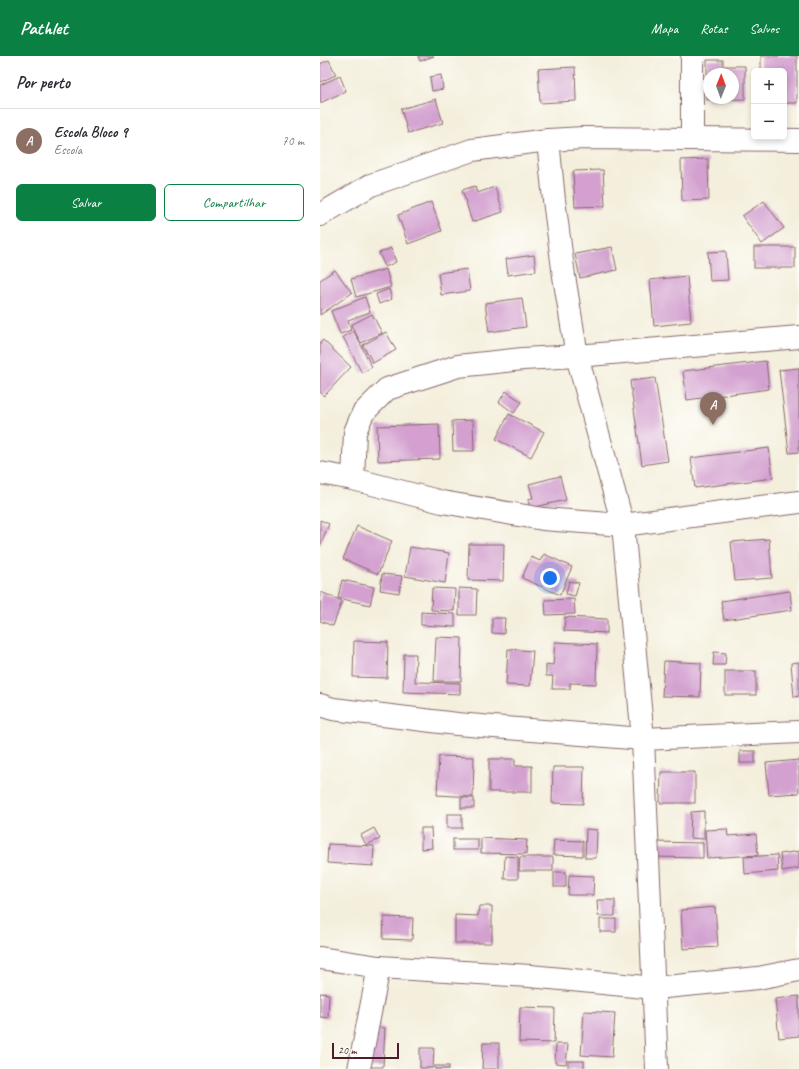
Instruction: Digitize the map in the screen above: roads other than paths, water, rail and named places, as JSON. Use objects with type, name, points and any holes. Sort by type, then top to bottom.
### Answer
[{"type":"street","points":[[692,56],[692,139]]},
{"type":"street","points":[[320,215],[371,185],[472,150],[548,140],[584,138],[799,140]]},
{"type":"street","points":[[548,140],[564,276],[577,356],[623,525],[643,739],[655,988],[657,1069]]},
{"type":"street","points":[[353,479],[355,432],[363,413],[388,389],[458,366],[523,359],[577,356],[799,337]]},
{"type":"street","points":[[320,473],[353,479],[442,502],[543,519],[623,525],[799,502]]},
{"type":"street","points":[[320,704],[333,709],[457,724],[643,739],[799,732]]},
{"type":"street","points":[[320,958],[379,967],[530,976],[655,988],[758,978],[799,970]]},
{"type":"street","points":[[359,1069],[379,967]]},
{"type":"place","name":"Escola Bloco 9","points":[[713,425]]}]
